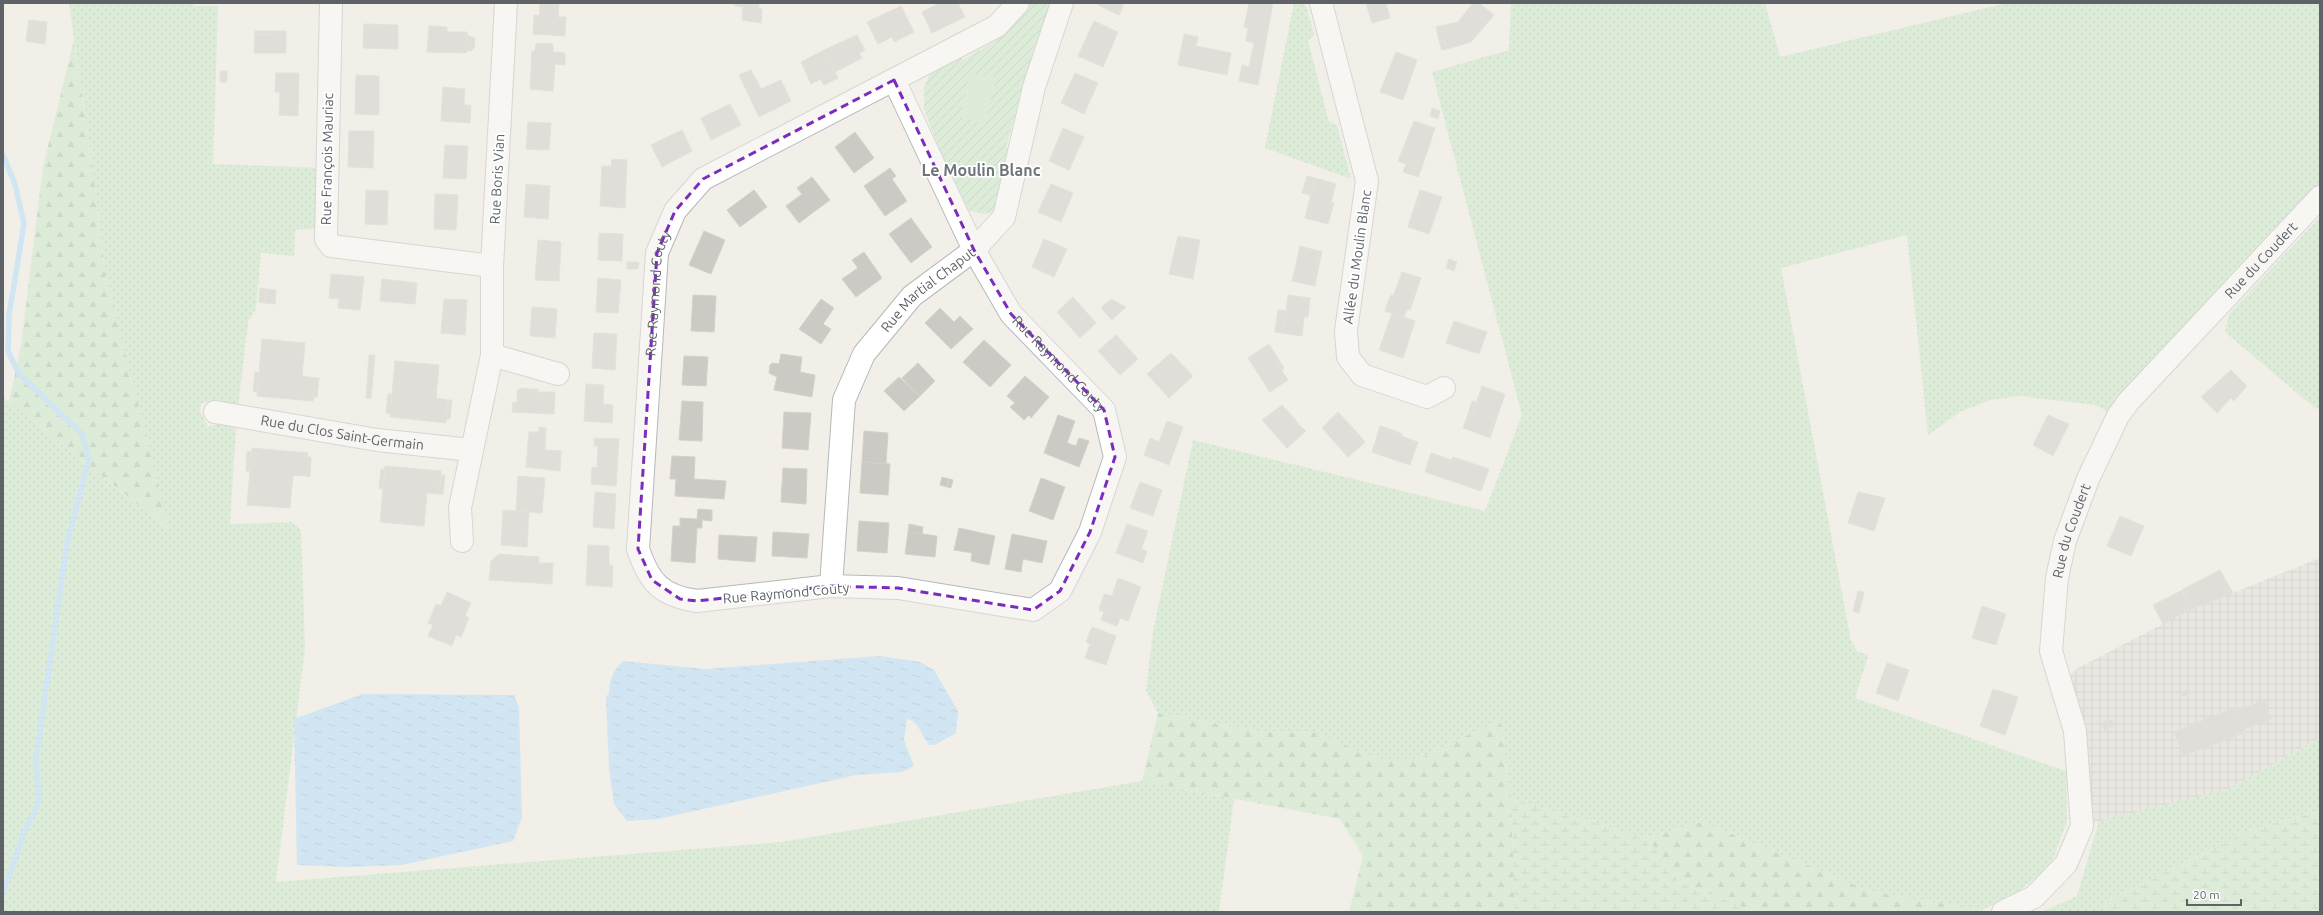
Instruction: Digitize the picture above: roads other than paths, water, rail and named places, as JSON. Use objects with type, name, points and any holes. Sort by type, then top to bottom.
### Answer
[{"type":"street","name":"Rue François Mauriac","points":[[331,3],[326,239],[331,246],[492,266]]},
{"type":"street","name":"Rue Boris Vian","points":[[462,541],[460,508],[492,355],[492,266],[506,3]]},
{"type":"street","name":"Rue Raymond Couty","points":[[894,80],[974,250],[1011,314],[1104,410],[1115,457],[1090,532],[1060,591],[1033,610],[898,588],[832,586],[697,601],[680,599],[662,589],[646,572],[638,549],[657,253],[675,211],[703,179],[997,26],[1018,3]]},
{"type":"street","name":"Rue Martial Chaput","points":[[832,586],[844,400],[864,354],[912,296],[974,250],[1004,216],[1034,86],[1062,3]]},
{"type":"street","name":"Allée du Moulin Blanc","points":[[1321,3],[1367,180],[1346,331],[1348,357],[1362,375],[1427,397],[1444,388]]},
{"type":"street","name":"Rue du Coudert","points":[[2003,912],[2034,897],[2066,864],[2082,826],[2075,731],[2051,650],[2057,578],[2065,541],[2088,479],[2118,416],[2129,401],[2320,197]]},
{"type":"street","points":[[492,355],[558,374]]},
{"type":"street","name":"Rue du Clos Saint-Germain","points":[[215,412],[377,440],[471,450]]},
{"type":"water","points":[[880,656],[920,662],[934,670],[958,711],[956,733],[935,745],[930,745],[926,741],[918,726],[907,719],[904,740],[914,766],[902,772],[856,775],[658,819],[627,821],[614,804],[609,768],[606,696],[609,694],[612,676],[623,661],[705,669]]},
{"type":"water","points":[[363,694],[514,695],[519,707],[522,818],[513,841],[401,865],[349,867],[297,865],[294,719]]},
{"type":"waterway","points":[[3,155],[15,184],[24,224],[9,315],[8,351],[19,374],[82,434],[89,459],[67,543],[36,758],[39,802],[25,830],[3,892]]},
{"type":"district","name":"Le Moulin Blanc","points":[[981,170]]}]
